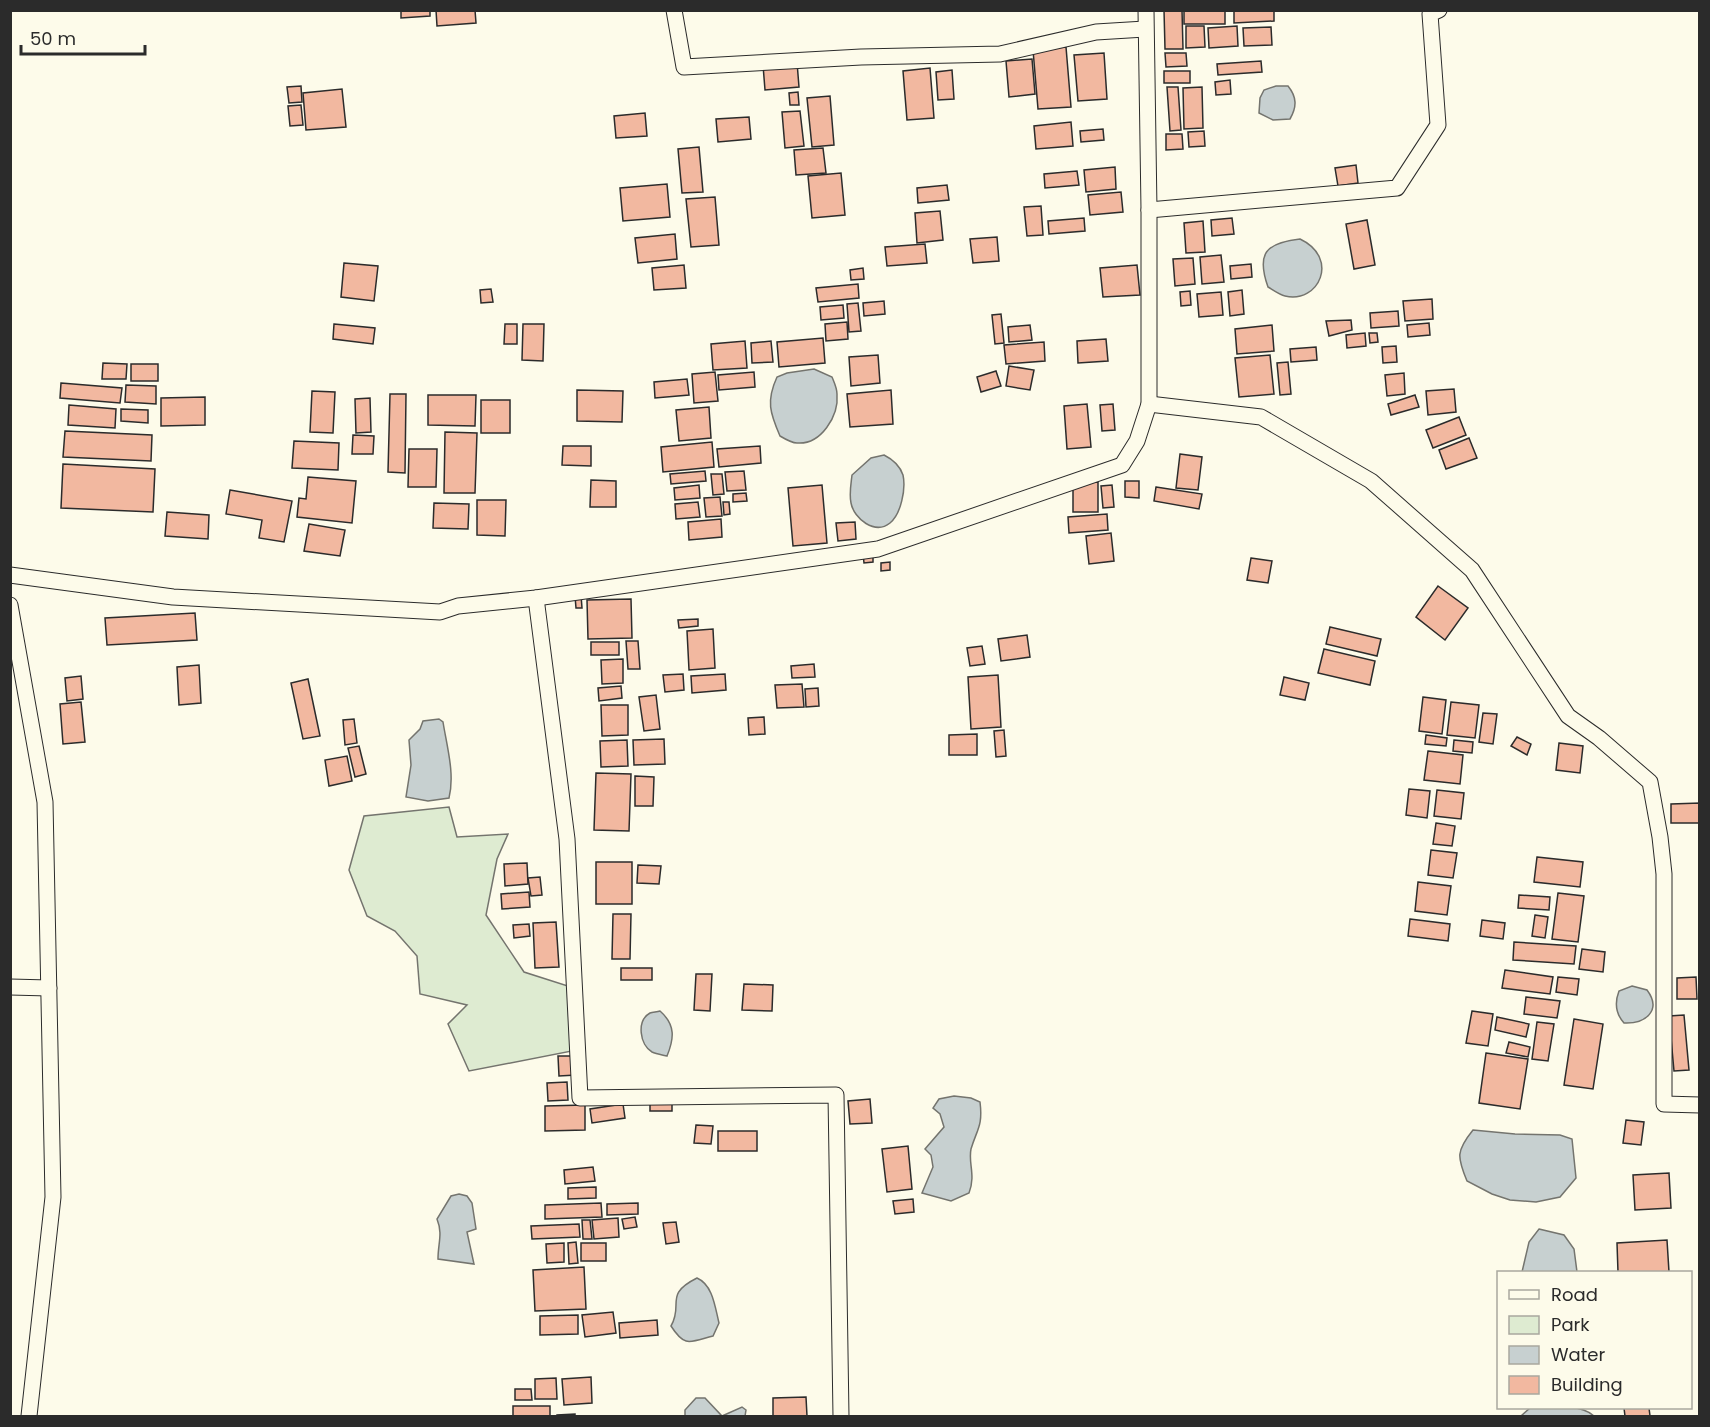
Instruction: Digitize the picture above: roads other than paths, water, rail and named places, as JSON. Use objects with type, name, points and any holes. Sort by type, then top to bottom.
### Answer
[{"type":"street","points":[[674,10],[684,67],[861,57],[1000,54],[1096,32],[1145,28]]},
{"type":"street","points":[[10,575],[173,597],[440,612],[458,606],[536,598],[878,549],[1122,465],[1137,441],[1149,404],[1146,10]]},
{"type":"street","points":[[1149,210],[1397,188],[1438,125],[1430,14],[1439,10]]},
{"type":"street","points":[[1149,404],[1261,417],[1371,481],[1472,570],[1568,716],[1599,738],[1650,782],[1664,874],[1664,1104],[1700,1105]]},
{"type":"street","points":[[536,598],[567,839],[580,1098],[836,1095],[841,1416]]},
{"type":"street","points":[[10,605],[45,802],[53,1197],[29,1416]]},
{"type":"street","points":[[10,987],[49,988]]},
{"type":"water","points":[[1276,86],[1288,86],[1293,94],[1295,106],[1290,119],[1273,120],[1259,113],[1260,98],[1264,90]]},
{"type":"water","points":[[1300,239],[1312,247],[1319,257],[1322,267],[1320,278],[1307,293],[1297,297],[1283,295],[1268,287],[1263,266],[1264,258],[1272,247],[1279,243]]},
{"type":"water","points":[[814,369],[832,377],[837,392],[835,411],[832,420],[821,434],[806,442],[793,442],[780,436],[771,407],[771,393],[777,377]]},
{"type":"water","points":[[884,455],[900,469],[904,487],[900,508],[894,519],[878,527],[866,524],[856,515],[851,503],[850,489],[852,475],[871,458]]},
{"type":"water","points":[[439,719],[443,722],[450,760],[449,798],[428,801],[406,797],[411,765],[409,740],[420,729],[423,721]]},
{"type":"water","points":[[1632,986],[1647,990],[1653,1004],[1652,1009],[1645,1018],[1639,1021],[1624,1023],[1619,1016],[1617,996],[1619,991]]},
{"type":"water","points":[[660,1011],[669,1022],[672,1032],[667,1056],[648,1049],[641,1033],[646,1017],[650,1013]]},
{"type":"water","points":[[954,1096],[971,1098],[980,1102],[981,1117],[971,1149],[972,1180],[969,1193],[951,1201],[922,1193],[933,1167],[931,1155],[925,1149],[944,1127],[940,1114],[933,1108],[939,1099]]},
{"type":"water","points":[[1473,1130],[1560,1135],[1572,1139],[1576,1178],[1560,1197],[1536,1202],[1510,1200],[1492,1194],[1467,1181],[1461,1166],[1460,1154],[1463,1143]]},
{"type":"water","points":[[459,1194],[467,1196],[472,1203],[476,1229],[467,1232],[474,1264],[438,1259],[440,1234],[437,1219],[451,1196]]},
{"type":"water","points":[[1539,1229],[1564,1235],[1574,1249],[1577,1271],[1522,1271],[1529,1242]]},
{"type":"water","points":[[697,1278],[710,1291],[719,1323],[713,1336],[689,1342],[680,1338],[671,1326],[676,1312],[677,1295],[687,1284]]},
{"type":"water","points":[[696,1398],[705,1398],[722,1416],[685,1416],[685,1410]]},
{"type":"water","points":[[742,1407],[746,1410],[745,1416],[722,1416]]},
{"type":"water","points":[[1529,1409],[1581,1409],[1594,1416],[1521,1416]]}]
